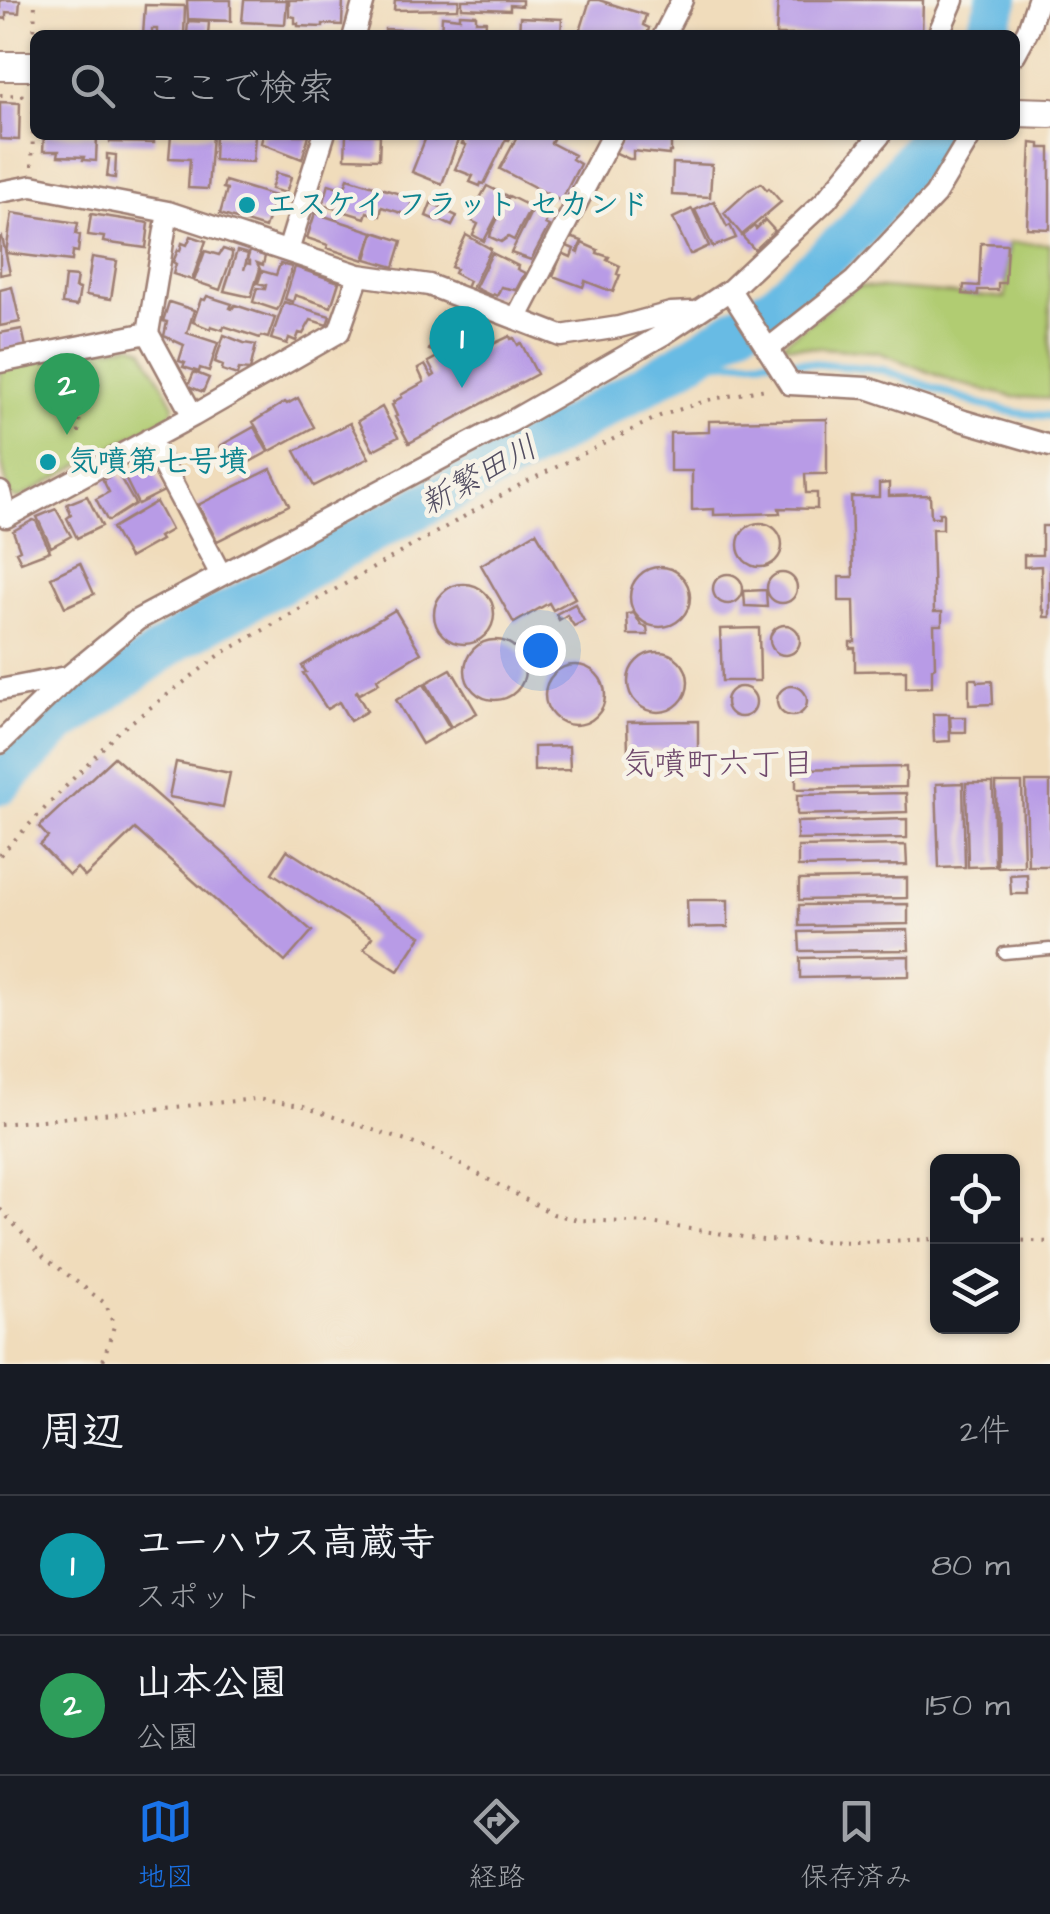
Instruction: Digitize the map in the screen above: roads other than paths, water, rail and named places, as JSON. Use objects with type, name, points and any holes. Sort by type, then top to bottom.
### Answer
[{"type":"main road","points":[[0,66],[30,66]]},
{"type":"main road","points":[[1020,112],[1050,113]]},
{"type":"street","points":[[355,30],[364,0]]},
{"type":"street","points":[[667,30],[682,0]]},
{"type":"street","points":[[940,30],[953,0]]},
{"type":"street","points":[[1020,45],[1038,0]]},
{"type":"street","points":[[288,251],[322,140]]},
{"type":"street","points":[[516,319],[609,140]]},
{"type":"street","points":[[0,743],[69,676],[136,620],[510,422],[664,334],[730,290],[826,200],[876,140]]},
{"type":"street","points":[[768,349],[854,281],[935,195],[968,140]]},
{"type":"street","points":[[0,192],[32,186],[168,212],[359,275],[429,286],[561,336],[672,313],[697,312]]},
{"type":"street","points":[[168,212],[148,333],[192,416]]},
{"type":"street","points":[[0,492],[6,516],[339,332],[359,275]]},
{"type":"street","points":[[730,290],[790,384],[867,388],[1050,446]]},
{"type":"street","points":[[0,362],[148,333]]},
{"type":"street","points":[[149,439],[221,575]]},
{"type":"street","points":[[0,690],[69,676]]},
{"type":"lane","points":[[1004,954],[1050,949]]},
{"type":"waterway","name":"新繁田川","points":[[987,30],[998,0]]},
{"type":"waterway","name":"新繁田川","points":[[0,784],[58,725],[180,638],[515,458],[679,365],[777,302],[857,230],[927,140]]},
{"type":"waterway","points":[[679,365],[770,359],[883,370],[978,404],[1050,416]]},
{"type":"place","name":"エスケイ フラット セカンド","points":[[247,205]]},
{"type":"place","name":"ユーハウス高蔵寺","points":[[462,388]]},
{"type":"place","name":"山本公園","points":[[67,435]]},
{"type":"place","name":"気噴第七号墳","points":[[48,462]]},
{"type":"district","name":"気噴町六丁目","points":[[718,764]]}]
